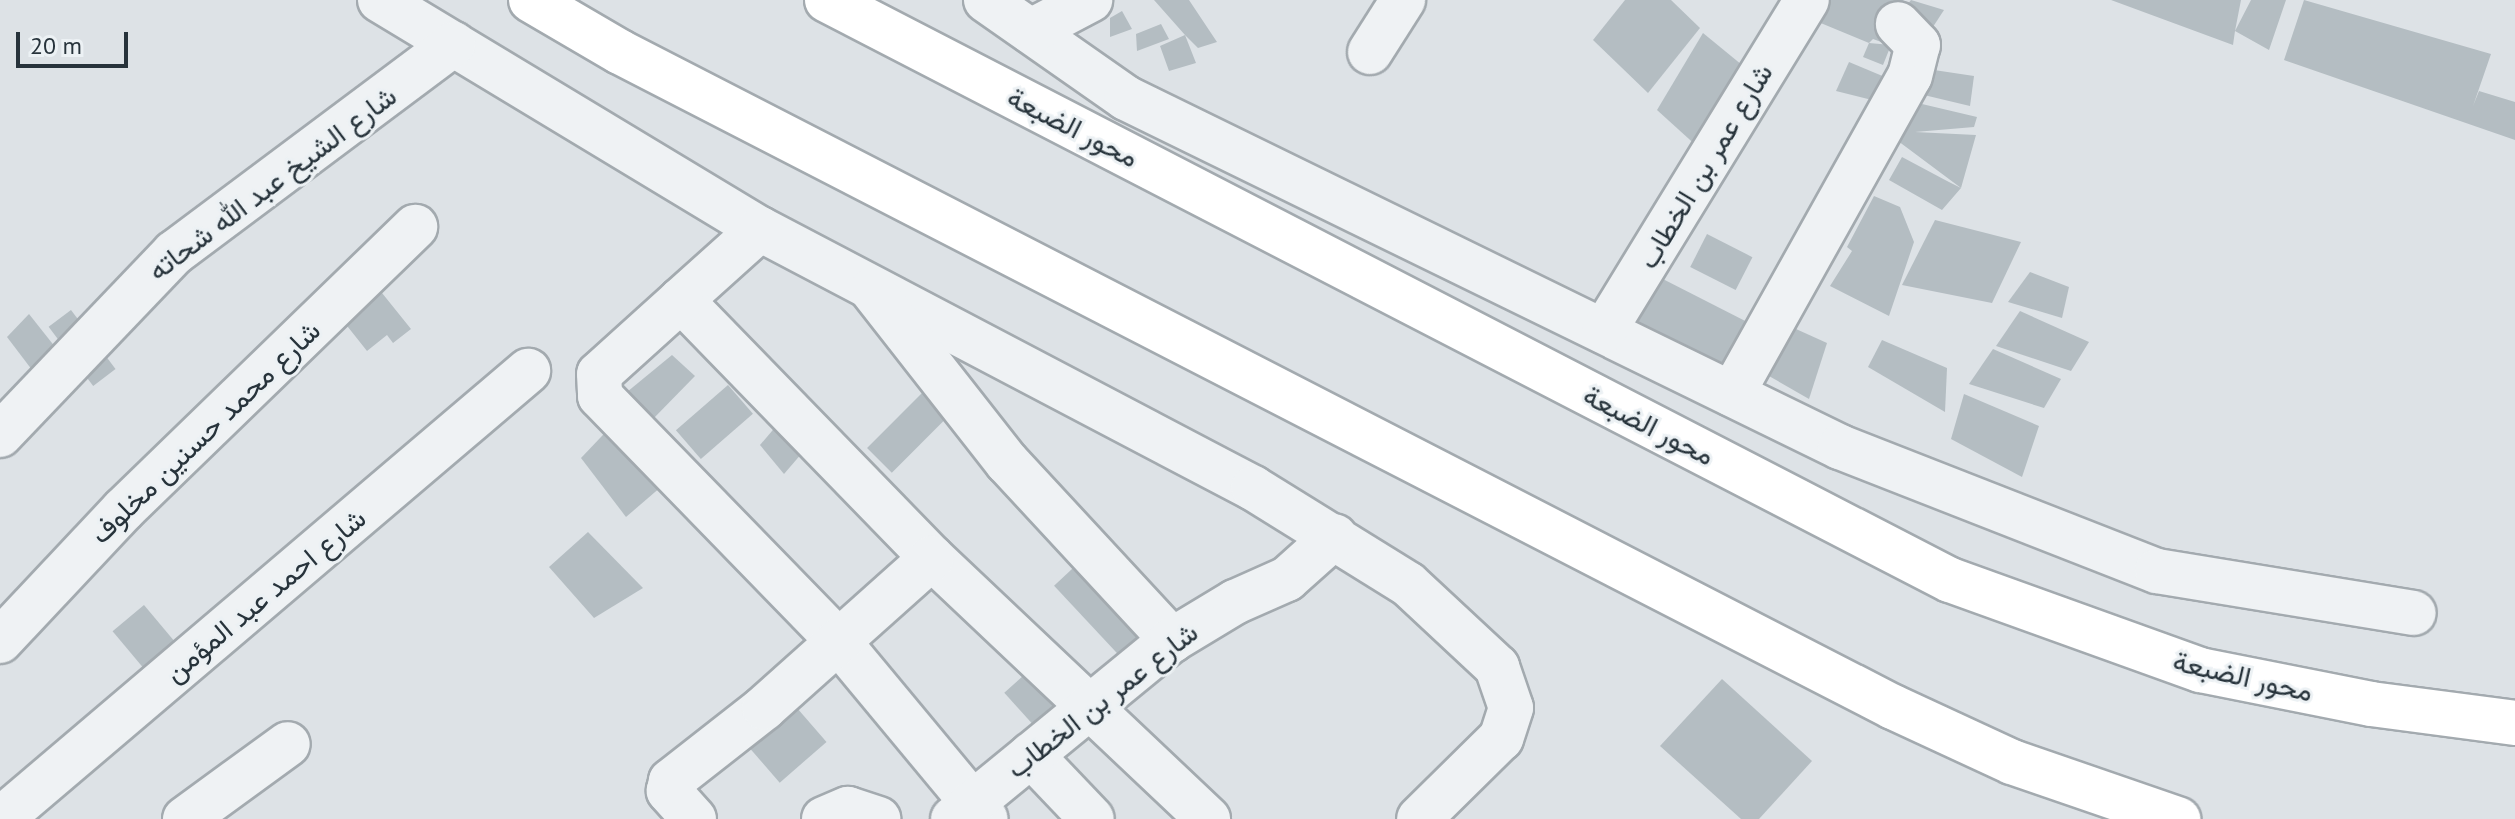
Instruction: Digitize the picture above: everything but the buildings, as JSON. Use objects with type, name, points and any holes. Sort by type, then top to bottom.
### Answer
[{"type":"highway","points":[[531,0],[634,60],[1893,707],[2012,762],[2178,819]]},
{"type":"highway","name":"محور الضبعة","points":[[827,0],[1950,580],[2200,670],[2371,704],[2515,723]]},
{"type":"street","points":[[380,0],[760,229],[866,281],[1335,536],[1449,617],[1497,667],[1506,686],[1511,721],[1501,738],[1419,819]]},
{"type":"street","points":[[986,0],[1126,98],[1840,447],[2157,571],[2414,613]]},
{"type":"street","points":[[1031,31],[1090,0]]},
{"type":"street","points":[[1370,52],[1403,0]]},
{"type":"street","name":"شارع عمر بن الخطاب","points":[[1604,331],[1807,0]]},
{"type":"street","points":[[1732,394],[1910,76],[1918,45],[1898,24]]},
{"type":"street","name":"شارع الشيخ عبد الله شحاته","points":[[0,435],[174,253],[453,44]]},
{"type":"street","name":"شارع محمد حسنين مخلوف","points":[[0,641],[123,510],[415,227]]},
{"type":"street","points":[[760,229],[599,374],[597,389],[838,641],[971,813]]},
{"type":"street","points":[[866,281],[1007,462],[1172,640]]},
{"type":"street","points":[[681,300],[932,558],[1086,708],[1208,819]]},
{"type":"street","name":"شارع احمد عبد المؤمن","points":[[1,819],[528,371]]},
{"type":"street","name":"شارع عمر بن الخطاب","points":[[971,813],[1031,755],[1172,640],[1235,602],[1287,579],[1335,536]]},
{"type":"street","points":[[694,819],[669,791],[671,781],[932,558]]},
{"type":"street","points":[[185,819],[288,744]]},
{"type":"street","points":[[1031,755],[1092,819]]},
{"type":"street","points":[[824,819],[848,809],[878,819]]}]
